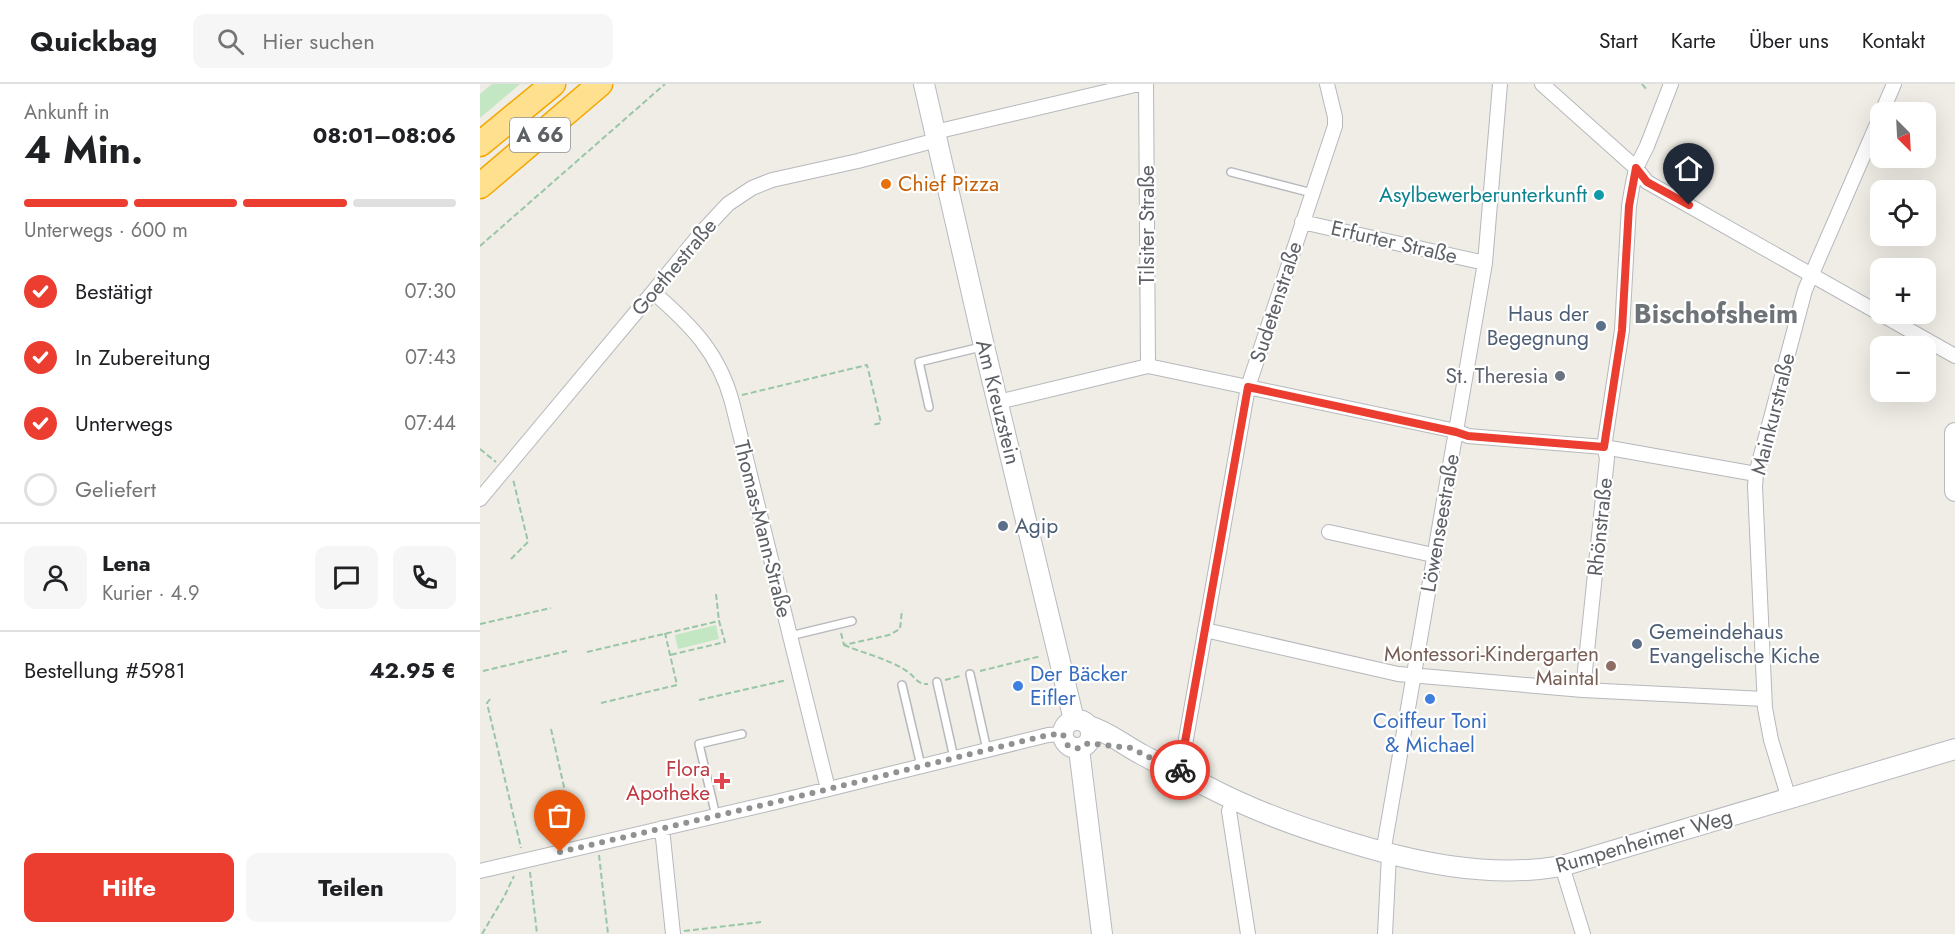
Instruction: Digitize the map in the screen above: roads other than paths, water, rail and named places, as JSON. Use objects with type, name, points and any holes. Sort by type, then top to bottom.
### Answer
[{"type":"highway","points":[[526,107],[544,84]]},
{"type":"highway","name":"A 66","points":[[480,144],[553,84]]},
{"type":"highway","name":"A 66","points":[[480,186],[600,84]]},
{"type":"street","name":"Am Kreuzstein","points":[[924,84],[984,346],[1079,734],[1102,934]]},
{"type":"street","name":"Goethestraße","points":[[480,499],[715,216],[752,188],[782,177],[858,161],[936,136],[1139,84]]},
{"type":"street","name":"Tilsiter Straße","points":[[1146,84],[1148,366]]},
{"type":"street","name":"Sudetenstraße","points":[[1180,773],[1248,387],[1335,122],[1327,84]]},
{"type":"street","name":"Löwenseestraße","points":[[1385,934],[1386,854],[1433,555],[1485,263],[1500,84]]},
{"type":"street","points":[[1542,84],[1636,168],[1647,182],[1955,356]]},
{"type":"street","name":"Rhönstraße","points":[[1583,690],[1607,458],[1604,447],[1622,330],[1629,206],[1636,168],[1671,84]]},
{"type":"street","name":"Mainkurstraße","points":[[1886,102],[1894,84]]},
{"type":"street","name":"Mainkurstraße","points":[[1789,799],[1771,740],[1764,699],[1756,474],[1805,290],[1870,140]]},
{"type":"street","name":"Erfurter Straße","points":[[1302,222],[1485,263]]},
{"type":"street","name":"Thomas-Mann-Straße","points":[[653,292],[682,317],[705,343],[718,364],[731,398],[828,789]]},
{"type":"street","points":[[998,402],[1148,366],[1468,436],[1604,447],[1756,474]]},
{"type":"street","points":[[1955,433],[1955,491]]},
{"type":"street","points":[[1329,532],[1433,555]]},
{"type":"street","points":[[1205,630],[1398,674],[1583,690],[1764,699]]},
{"type":"street","points":[[480,871],[1048,735],[1079,734]]},
{"type":"street","name":"Rumpenheimer Weg","points":[[1079,734],[1112,735],[1131,748],[1180,773],[1284,822],[1386,854],[1465,868],[1522,870],[1562,866],[1955,749]]},
{"type":"street","points":[[1234,800],[1229,812],[1248,934]]},
{"type":"street","points":[[662,828],[669,934]]},
{"type":"street","points":[[1562,866],[1583,934]]},
{"type":"lane","points":[[1231,172],[1312,193]]},
{"type":"lane","points":[[929,407],[919,362],[984,346]]},
{"type":"lane","points":[[790,636],[852,621]]},
{"type":"lane","points":[[970,674],[987,750]]},
{"type":"lane","points":[[937,682],[954,758]]},
{"type":"lane","points":[[902,685],[921,766]]},
{"type":"lane","points":[[716,816],[699,744],[742,734]]},
{"type":"place","name":"Chief Pizza","points":[[886,184]]},
{"type":"place","name":"Asylbewerberunterkunft","points":[[1599,195]]},
{"type":"place","name":"Haus der Begegnung","points":[[1601,326]]},
{"type":"place","name":"St. Theresia","points":[[1560,376]]},
{"type":"place","name":"Agip","points":[[1003,526]]},
{"type":"place","name":"Gemeindehaus Evangelische Kiche","points":[[1637,644]]},
{"type":"place","name":"Montessori-Kindergarten Maintal","points":[[1611,666]]},
{"type":"place","name":"Der Bäcker Eifler","points":[[1018,686]]},
{"type":"place","name":"Coiffeur Toni & Michael","points":[[1430,699]]},
{"type":"place","name":"Flora Apotheke","points":[[722,781]]},
{"type":"district","name":"Bischofsheim","points":[[1716,314]]}]
